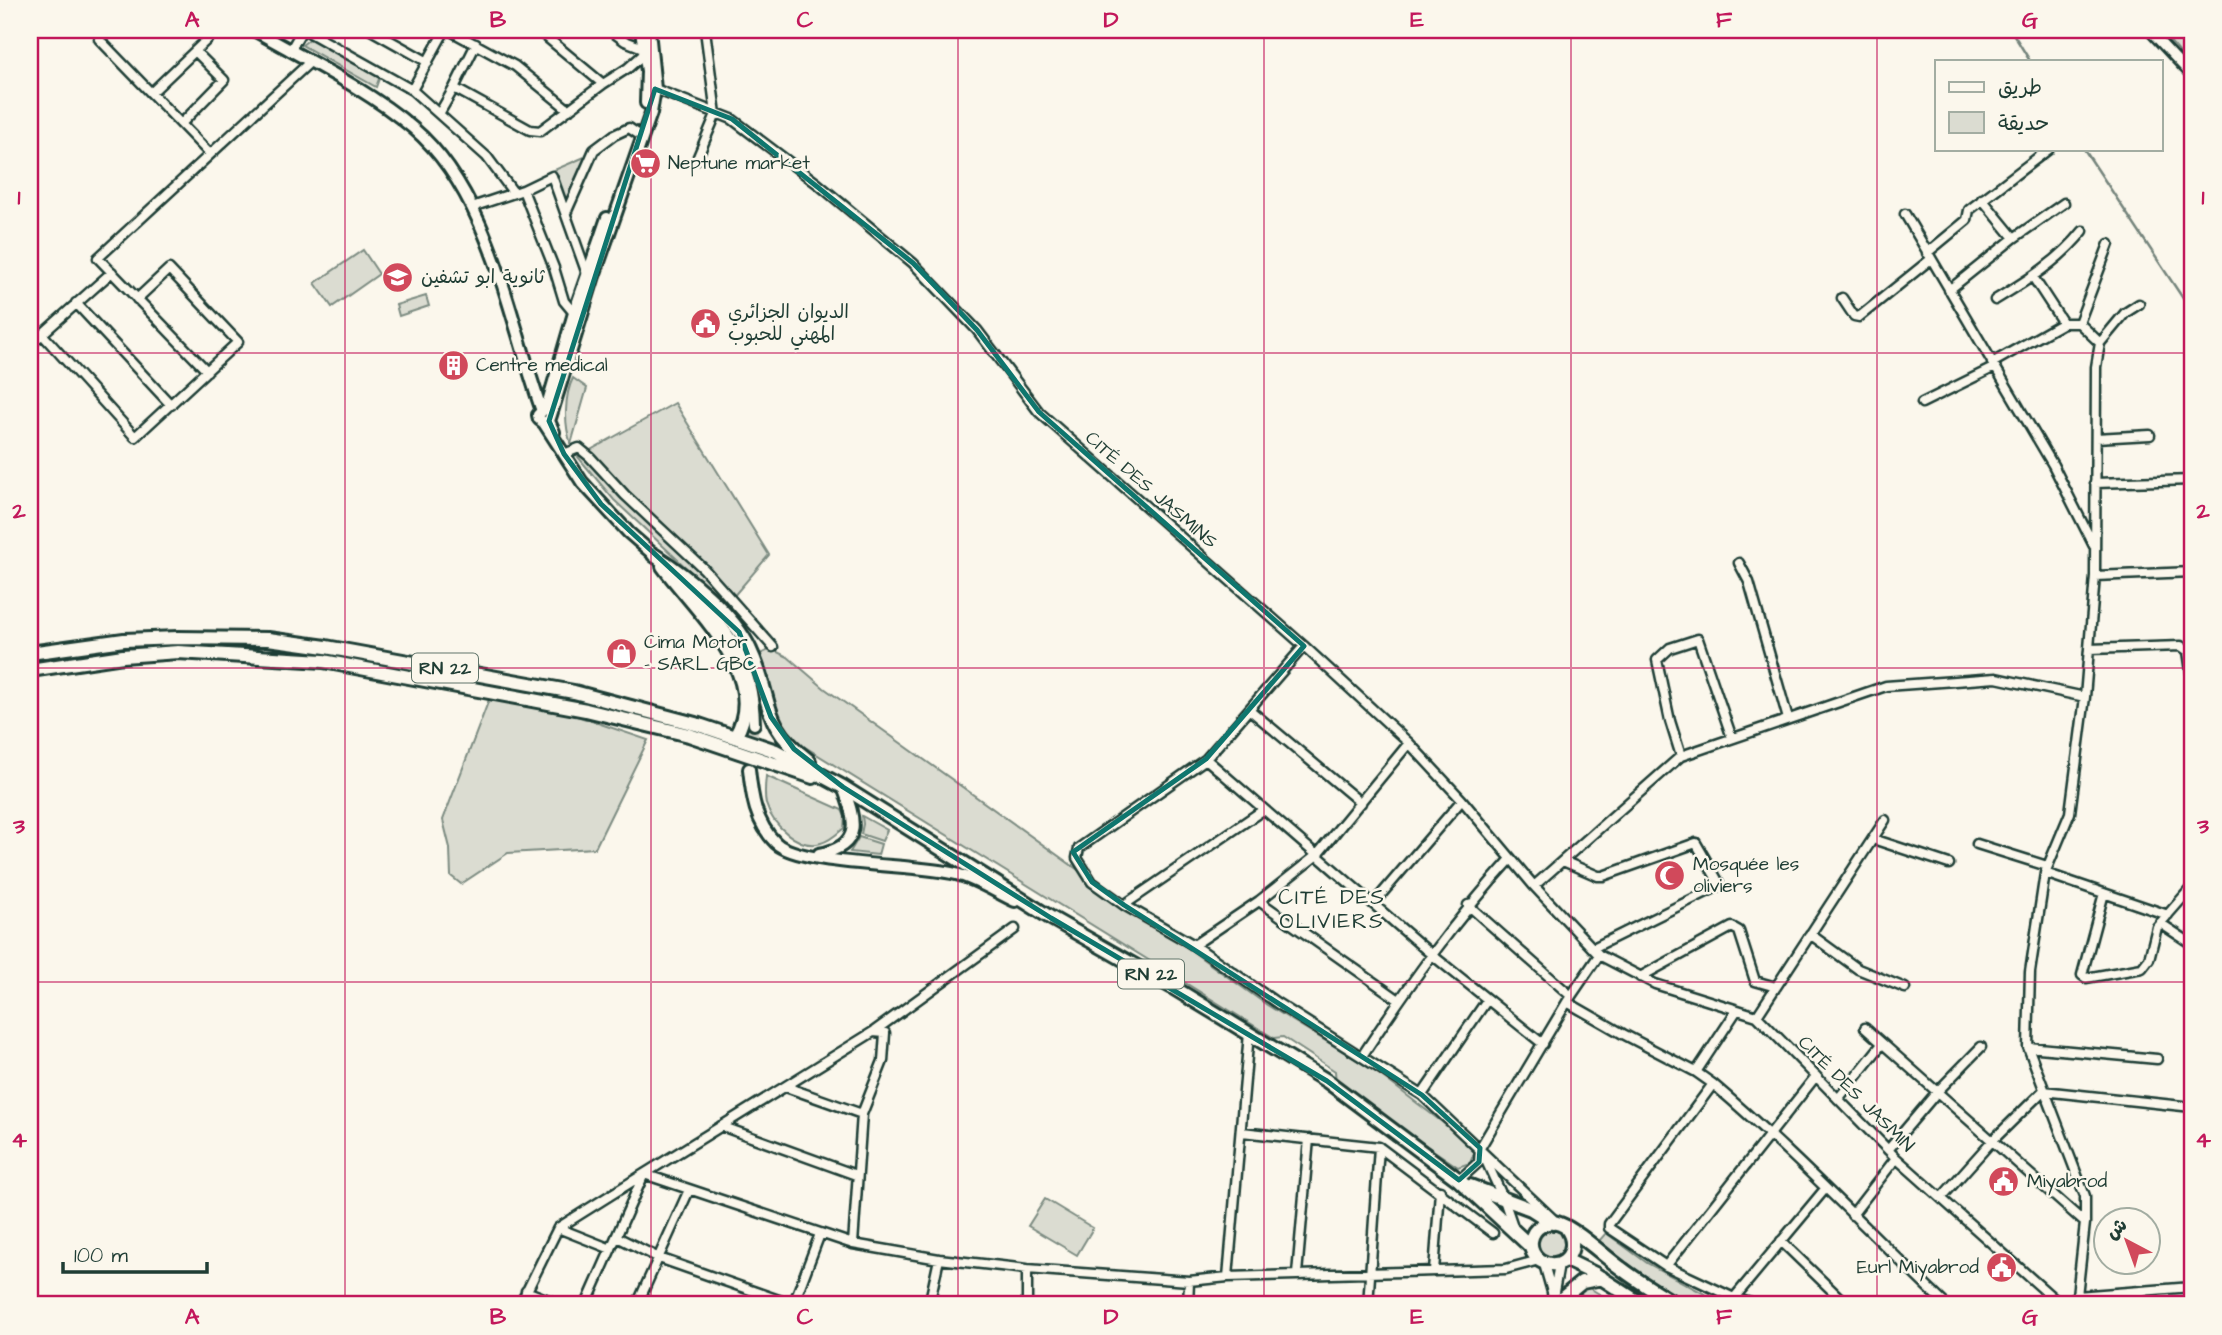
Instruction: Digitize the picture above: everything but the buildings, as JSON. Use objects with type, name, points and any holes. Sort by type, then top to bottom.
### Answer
[{"type":"main road","points":[[254,30],[382,103],[436,150],[472,207],[496,265],[546,416],[564,454],[582,482],[601,504],[710,611],[732,638],[748,672],[753,697],[754,724]]},
{"type":"main road","points":[[546,416],[573,313],[638,134],[647,93],[641,30]]},
{"type":"main road","points":[[546,416],[651,113],[655,89],[649,30]]},
{"type":"main road","points":[[654,555],[731,655],[744,701],[742,723],[735,737]]},
{"type":"main road","points":[[654,555],[670,565],[733,623],[750,649],[771,717],[780,735],[843,787],[853,814],[850,836],[838,848],[809,856]]},
{"type":"main road","name":"RN 22","points":[[30,653],[124,640],[268,639],[574,692],[776,751],[843,787],[1052,918],[1249,1033],[1356,1101],[1459,1180],[1531,1247]]},
{"type":"main road","name":"RN 22","points":[[30,670],[123,656],[178,652],[323,661],[500,693],[689,735],[843,787]]},
{"type":"main road","points":[[749,769],[752,803],[761,824],[778,845],[809,856],[957,874],[1052,918]]},
{"type":"main road","name":"RN 22","points":[[1459,1180],[1531,1209],[1559,1225],[1676,1305]]},
{"type":"main road","points":[[1562,1262],[1570,1255],[1573,1241],[1559,1225],[1546,1223],[1536,1230],[1531,1241],[1531,1247],[1541,1262],[1562,1262],[1602,1278],[1643,1305]]},
{"type":"main road","points":[[1553,1305],[1583,1282],[1602,1278]]},
{"type":"street","points":[[109,30],[99,39],[210,154]]},
{"type":"street","points":[[151,93],[217,30]]},
{"type":"street","points":[[290,51],[304,30],[412,90],[487,157],[513,192]]},
{"type":"street","points":[[371,30],[428,62]]},
{"type":"street","points":[[412,90],[447,30],[515,66],[569,110]]},
{"type":"street","points":[[538,30],[603,84]]},
{"type":"street","points":[[454,88],[533,131],[544,130],[628,68],[644,51],[610,30]]},
{"type":"street","points":[[697,159],[716,114],[705,30]]},
{"type":"street","points":[[2149,30],[2192,76]]},
{"type":"street","points":[[439,114],[476,44]]},
{"type":"street","points":[[181,124],[225,80],[195,51]]},
{"type":"street","points":[[207,371],[98,258],[310,62]]},
{"type":"street","points":[[628,68],[647,71]]},
{"type":"street","name":"CITÉ DES JASMINS","points":[[655,89],[732,119],[818,184],[913,263],[976,330],[1039,412],[1304,646],[1409,743],[1462,800],[1534,886],[1596,951]]},
{"type":"street","points":[[566,213],[594,150],[629,128],[638,134]]},
{"type":"street","points":[[1842,298],[1854,316],[1859,317],[1967,220],[1969,210],[2048,150]]},
{"type":"street","points":[[472,207],[523,190],[552,176],[587,274]]},
{"type":"street","points":[[523,190],[564,301],[573,313]]},
{"type":"street","points":[[1982,199],[2014,238]]},
{"type":"street","points":[[1949,290],[2014,238],[2064,203]]},
{"type":"street","points":[[1905,214],[2053,465],[2095,547]]},
{"type":"street","points":[[1995,300],[2067,251],[2083,231]]},
{"type":"street","points":[[2079,323],[2109,244]]},
{"type":"street","points":[[42,334],[135,437],[238,342],[169,269],[138,299]]},
{"type":"street","points":[[30,345],[111,272]]},
{"type":"street","points":[[2032,277],[2063,323]]},
{"type":"street","points":[[76,303],[171,405]]},
{"type":"street","points":[[2139,304],[2125,313],[2100,343],[2096,367],[2095,576],[2085,697],[2070,813],[2046,869],[2029,972],[2028,1047],[2085,1196],[2076,1301],[2192,1287]]},
{"type":"street","points":[[1922,403],[1994,365],[2063,323],[2079,323],[2100,343]]},
{"type":"street","points":[[2096,438],[2150,435]]},
{"type":"street","points":[[564,454],[579,448],[590,457],[625,495],[704,569],[773,647]]},
{"type":"street","points":[[2095,483],[2192,480]]},
{"type":"street","points":[[1739,563],[1749,582],[1788,719]]},
{"type":"street","points":[[2095,576],[2192,572]]},
{"type":"street","points":[[1681,756],[1670,721],[1657,660],[1670,648],[1698,639],[1732,738]]},
{"type":"street","points":[[1304,646],[1206,760],[1079,848],[1077,858],[1092,882],[1124,905],[1194,944],[1277,1003],[1422,1095],[1559,1225]]},
{"type":"street","points":[[2089,649],[2181,646],[2188,652],[2192,678]]},
{"type":"street","points":[[1534,886],[1681,756],[1732,738],[1886,686],[1996,678],[2085,697]]},
{"type":"street","points":[[1251,710],[1361,803]]},
{"type":"street","points":[[1194,944],[1259,901],[1317,855],[1409,743]]},
{"type":"street","points":[[1206,760],[1431,954],[1543,1044]]},
{"type":"street","points":[[1373,904],[1462,800]]},
{"type":"street","points":[[1124,905],[1263,810]]},
{"type":"street","points":[[1757,1016],[1885,820]]},
{"type":"street","points":[[1873,839],[1949,864]]},
{"type":"street","points":[[1459,1180],[1479,1162],[1480,1148],[1596,951],[1715,888],[1718,883],[1696,843],[1603,876],[1563,861]]},
{"type":"street","points":[[1977,844],[2168,915]]},
{"type":"street","points":[[1362,1056],[1431,954],[1468,905],[1511,859]]},
{"type":"street","points":[[2104,893],[2082,975],[2085,978],[2142,968],[2148,959],[2157,927],[2192,887]]},
{"type":"street","points":[[1259,901],[1399,1000]]},
{"type":"street","points":[[1468,905],[1569,999],[1622,1034],[1696,1072],[1713,1084],[1772,1134],[1852,1216],[1946,1305]]},
{"type":"street","points":[[2160,923],[2192,944]]},
{"type":"street","points":[[1640,977],[1732,927],[1739,930],[1755,981],[1776,987]]},
{"type":"street","points":[[520,1305],[558,1228],[873,1032],[1015,929]]},
{"type":"street","points":[[1810,934],[1858,969],[1905,988]]},
{"type":"street","name":"CITÉ DES JASMIN","points":[[1596,951],[1655,984],[1757,1016],[1896,1158],[2061,1305]]},
{"type":"street","points":[[1422,1095],[1487,1000]]},
{"type":"street","points":[[1696,1072],[1737,1010]]},
{"type":"street","points":[[1865,1028],[2084,1223]]},
{"type":"street","points":[[853,1244],[862,1114],[883,1061],[885,1033],[873,1032]]},
{"type":"street","points":[[1228,1278],[1249,1033]]},
{"type":"street","points":[[1838,1098],[1882,1044]]},
{"type":"street","points":[[1888,1150],[1981,1047]]},
{"type":"street","points":[[2028,1047],[2157,1059]]},
{"type":"street","points":[[1666,1266],[1816,1076]]},
{"type":"street","points":[[1713,1084],[1609,1224],[1610,1230],[1666,1266],[1734,1298],[1758,1305]]},
{"type":"street","points":[[786,1087],[862,1114]]},
{"type":"street","points":[[2043,1091],[2192,1107]]},
{"type":"street","points":[[1941,1198],[1991,1142],[2043,1091]]},
{"type":"street","points":[[721,1126],[856,1175]]},
{"type":"street","points":[[1241,1132],[1379,1147],[1493,1233]]},
{"type":"street","points":[[1297,1274],[1309,1139]]},
{"type":"street","points":[[1368,1305],[1379,1147]]},
{"type":"street","points":[[1480,1148],[1504,1200]]},
{"type":"street","points":[[1852,1216],[1896,1158]]},
{"type":"street","points":[[644,1174],[853,1244],[939,1259],[1027,1269],[1189,1281],[1297,1274],[1506,1269],[1541,1262],[1552,1292],[1553,1305]]},
{"type":"street","points":[[586,1305],[644,1174]]},
{"type":"street","points":[[1734,1298],[1825,1189]]},
{"type":"street","points":[[637,1305],[689,1190]]},
{"type":"street","points":[[1434,1271],[1440,1191]]},
{"type":"street","name":"RN 22","points":[[1504,1200],[1514,1229]]},
{"type":"street","points":[[558,1228],[611,1248]]},
{"type":"street","points":[[617,1237],[659,1258],[793,1305],[820,1234]]},
{"type":"street","points":[[1781,1241],[1847,1305]]},
{"type":"street","points":[[929,1305],[939,1259]]},
{"type":"street","points":[[1553,1305],[1562,1262]]},
{"type":"street","points":[[1027,1269],[1027,1305]]},
{"type":"street","points":[[1188,1305],[1189,1281]]},
{"type":"street","points":[[526,1291],[561,1305]]},
{"type":"highlighted area","points":[[655,89],[732,119],[913,263],[977,330],[1039,412],[1304,646],[1206,759],[1073,852],[1092,882],[1124,905],[1422,1095],[1480,1148],[1479,1162],[1459,1180],[1327,1081],[1051,918],[843,787],[794,749],[771,717],[739,632],[601,504],[564,454],[549,421]]},
{"type":"green space","points":[[2192,30],[2192,67],[2162,32]]},
{"type":"green space","points":[[311,38],[380,76],[376,87],[302,45]]},
{"type":"green space","points":[[587,156],[567,203],[552,171]]},
{"type":"green space","points":[[363,250],[379,274],[332,307],[315,283]]},
{"type":"green space","points":[[426,296],[429,306],[399,316],[396,305]]},
{"type":"green space","points":[[573,378],[587,388],[571,444],[566,411]]},
{"type":"green space","points":[[675,403],[769,555],[726,605],[614,500],[578,457]]},
{"type":"green space","points":[[771,649],[788,657],[824,688],[1267,1005],[1375,1071],[1476,1148],[1470,1163],[1458,1167],[1336,1084],[1335,1071],[1283,1037],[1274,1038],[789,737],[777,716],[760,654]]},
{"type":"green space","points":[[490,697],[577,716],[648,740],[595,848],[508,853],[461,884],[451,876],[450,848],[443,820]]},
{"type":"green space","points":[[766,776],[842,810],[845,816],[844,828],[830,839],[812,844],[787,834],[774,820],[766,804]]},
{"type":"green space","points":[[862,816],[887,830],[882,841],[861,834]]},
{"type":"green space","points":[[859,837],[881,844],[878,855],[850,852]]},
{"type":"green space","points":[[1045,1199],[1093,1228],[1077,1255],[1028,1226]]},
{"type":"green space","points":[[1552,1229],[1563,1233],[1567,1244],[1563,1255],[1552,1259],[1541,1255],[1537,1244],[1541,1233]]},
{"type":"green space","points":[[1606,1233],[1647,1263],[1725,1305],[1686,1305],[1598,1242]]},
{"type":"green space","points":[[1586,1286],[1618,1305],[1566,1305]]},
{"type":"waterway","points":[[2011,30],[2029,60]]},
{"type":"waterway","points":[[2085,150],[2192,312]]},
{"type":"tunnel","points":[[749,769],[754,724]]},
{"type":"place","name":"Neptune market","points":[[645,163]]},
{"type":"place","name":"ثانوية ابو تشفين","points":[[398,277]]},
{"type":"place","name":"الديوان الجزائري المهني للحبوب","points":[[705,323]]},
{"type":"place","name":"Centre medical","points":[[453,365]]},
{"type":"place","name":"Cima Motor - SARL GBC","points":[[621,653]]},
{"type":"place","name":"Mosquée les oliviers","points":[[1670,875]]},
{"type":"place","name":"Miyabrod","points":[[2004,1181]]},
{"type":"place","name":"Eurl Miyabrod","points":[[2002,1267]]},
{"type":"district","name":"CITÉ DES OLIVIERS","points":[[1332,909]]}]
